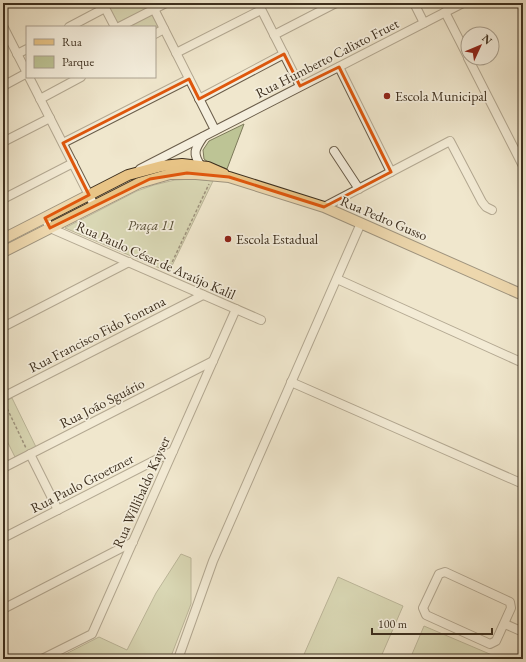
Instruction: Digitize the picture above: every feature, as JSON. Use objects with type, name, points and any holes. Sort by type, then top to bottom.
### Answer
[{"type":"main road","name":"Rua Pedro Gusso","points":[[3,239],[128,175],[171,165],[191,164],[215,170],[229,177],[324,207],[523,295]]},
{"type":"main road","name":"Rua Pedro Gusso","points":[[3,252],[139,183],[161,176],[187,173],[229,177]]},
{"type":"street","points":[[3,5],[7,3]]},
{"type":"street","points":[[121,26],[152,6],[166,3]]},
{"type":"street","points":[[274,35],[336,3]]},
{"type":"street","points":[[414,3],[424,23]]},
{"type":"street","name":"Rua Humberto Calixto Fruet","points":[[128,175],[463,3]]},
{"type":"street","points":[[71,26],[104,6],[114,26]]},
{"type":"street","points":[[152,6],[215,130]]},
{"type":"street","points":[[176,53],[260,6],[300,86]]},
{"type":"street","points":[[445,12],[460,42]]},
{"type":"street","points":[[4,28],[26,71]]},
{"type":"street","points":[[156,34],[164,30]]},
{"type":"street","points":[[17,54],[26,50]]},
{"type":"street","points":[[199,99],[284,54]]},
{"type":"street","points":[[339,66],[391,172]]},
{"type":"street","points":[[472,66],[523,166]]},
{"type":"street","points":[[3,86],[26,74]]},
{"type":"street","points":[[30,78],[94,205]]},
{"type":"street","points":[[40,98],[79,78]]},
{"type":"street","points":[[63,143],[189,78]]},
{"type":"street","points":[[3,142],[50,118]]},
{"type":"street","points":[[201,166],[195,154],[203,136]]},
{"type":"street","points":[[324,207],[450,141],[482,202],[486,207],[492,210]]},
{"type":"street","points":[[334,151],[359,189]]},
{"type":"street","points":[[3,199],[73,163]]},
{"type":"street","points":[[45,218],[50,228]]},
{"type":"street","points":[[178,659],[213,561],[361,223]]},
{"type":"street","name":"Rua Paulo César de Araújo Kalil","points":[[50,228],[261,320]]},
{"type":"street","points":[[3,327],[129,262]]},
{"type":"street","points":[[337,279],[523,363]]},
{"type":"street","name":"Rua Francisco Fido Fontana","points":[[3,397],[203,295]]},
{"type":"street","name":"Rua Willibaldo Kayser","points":[[42,659],[92,634],[236,309]]},
{"type":"street","name":"Rua João Sguário","points":[[3,468],[213,361]]},
{"type":"street","points":[[291,382],[523,484]]},
{"type":"street","name":"Rua Paulo Groetzner","points":[[3,538],[174,451]]},
{"type":"street","points":[[30,454],[58,510]]},
{"type":"street","points":[[3,609],[133,542]]},
{"type":"street","points":[[445,572],[510,602],[511,608],[505,624],[496,641],[490,644],[426,615],[423,608],[439,574],[445,572]]},
{"type":"street","points":[[505,624],[523,632]]},
{"type":"path","points":[[165,278],[213,176]]},
{"type":"path","points":[[3,401],[30,454]]},
{"type":"highlighted area","points":[[284,54],[300,86],[339,67],[391,172],[324,207],[229,177],[187,173],[150,179],[50,228],[45,218],[89,195],[63,143],[189,79],[199,99]]},
{"type":"green space","points":[[106,3],[147,3],[160,28],[156,30],[156,26],[118,26]]},
{"type":"green space","points":[[244,124],[227,169],[204,159],[203,150],[209,141]]},
{"type":"green space","name":"Praça 11","points":[[195,179],[213,181],[169,272],[65,228],[137,191],[175,180]]},
{"type":"green space","points":[[12,398],[36,447],[15,457],[3,433],[3,402]]},
{"type":"green space","points":[[181,554],[191,558],[191,604],[170,659],[56,659],[99,637],[127,650],[156,593]]},
{"type":"green space","points":[[338,577],[403,606],[380,659],[302,659]]},
{"type":"green space","points":[[424,626],[492,655],[490,659],[410,659]]},
{"type":"place","name":"Escola Municipal","points":[[387,96]]},
{"type":"place","name":"Escola Estadual","points":[[228,239]]}]
